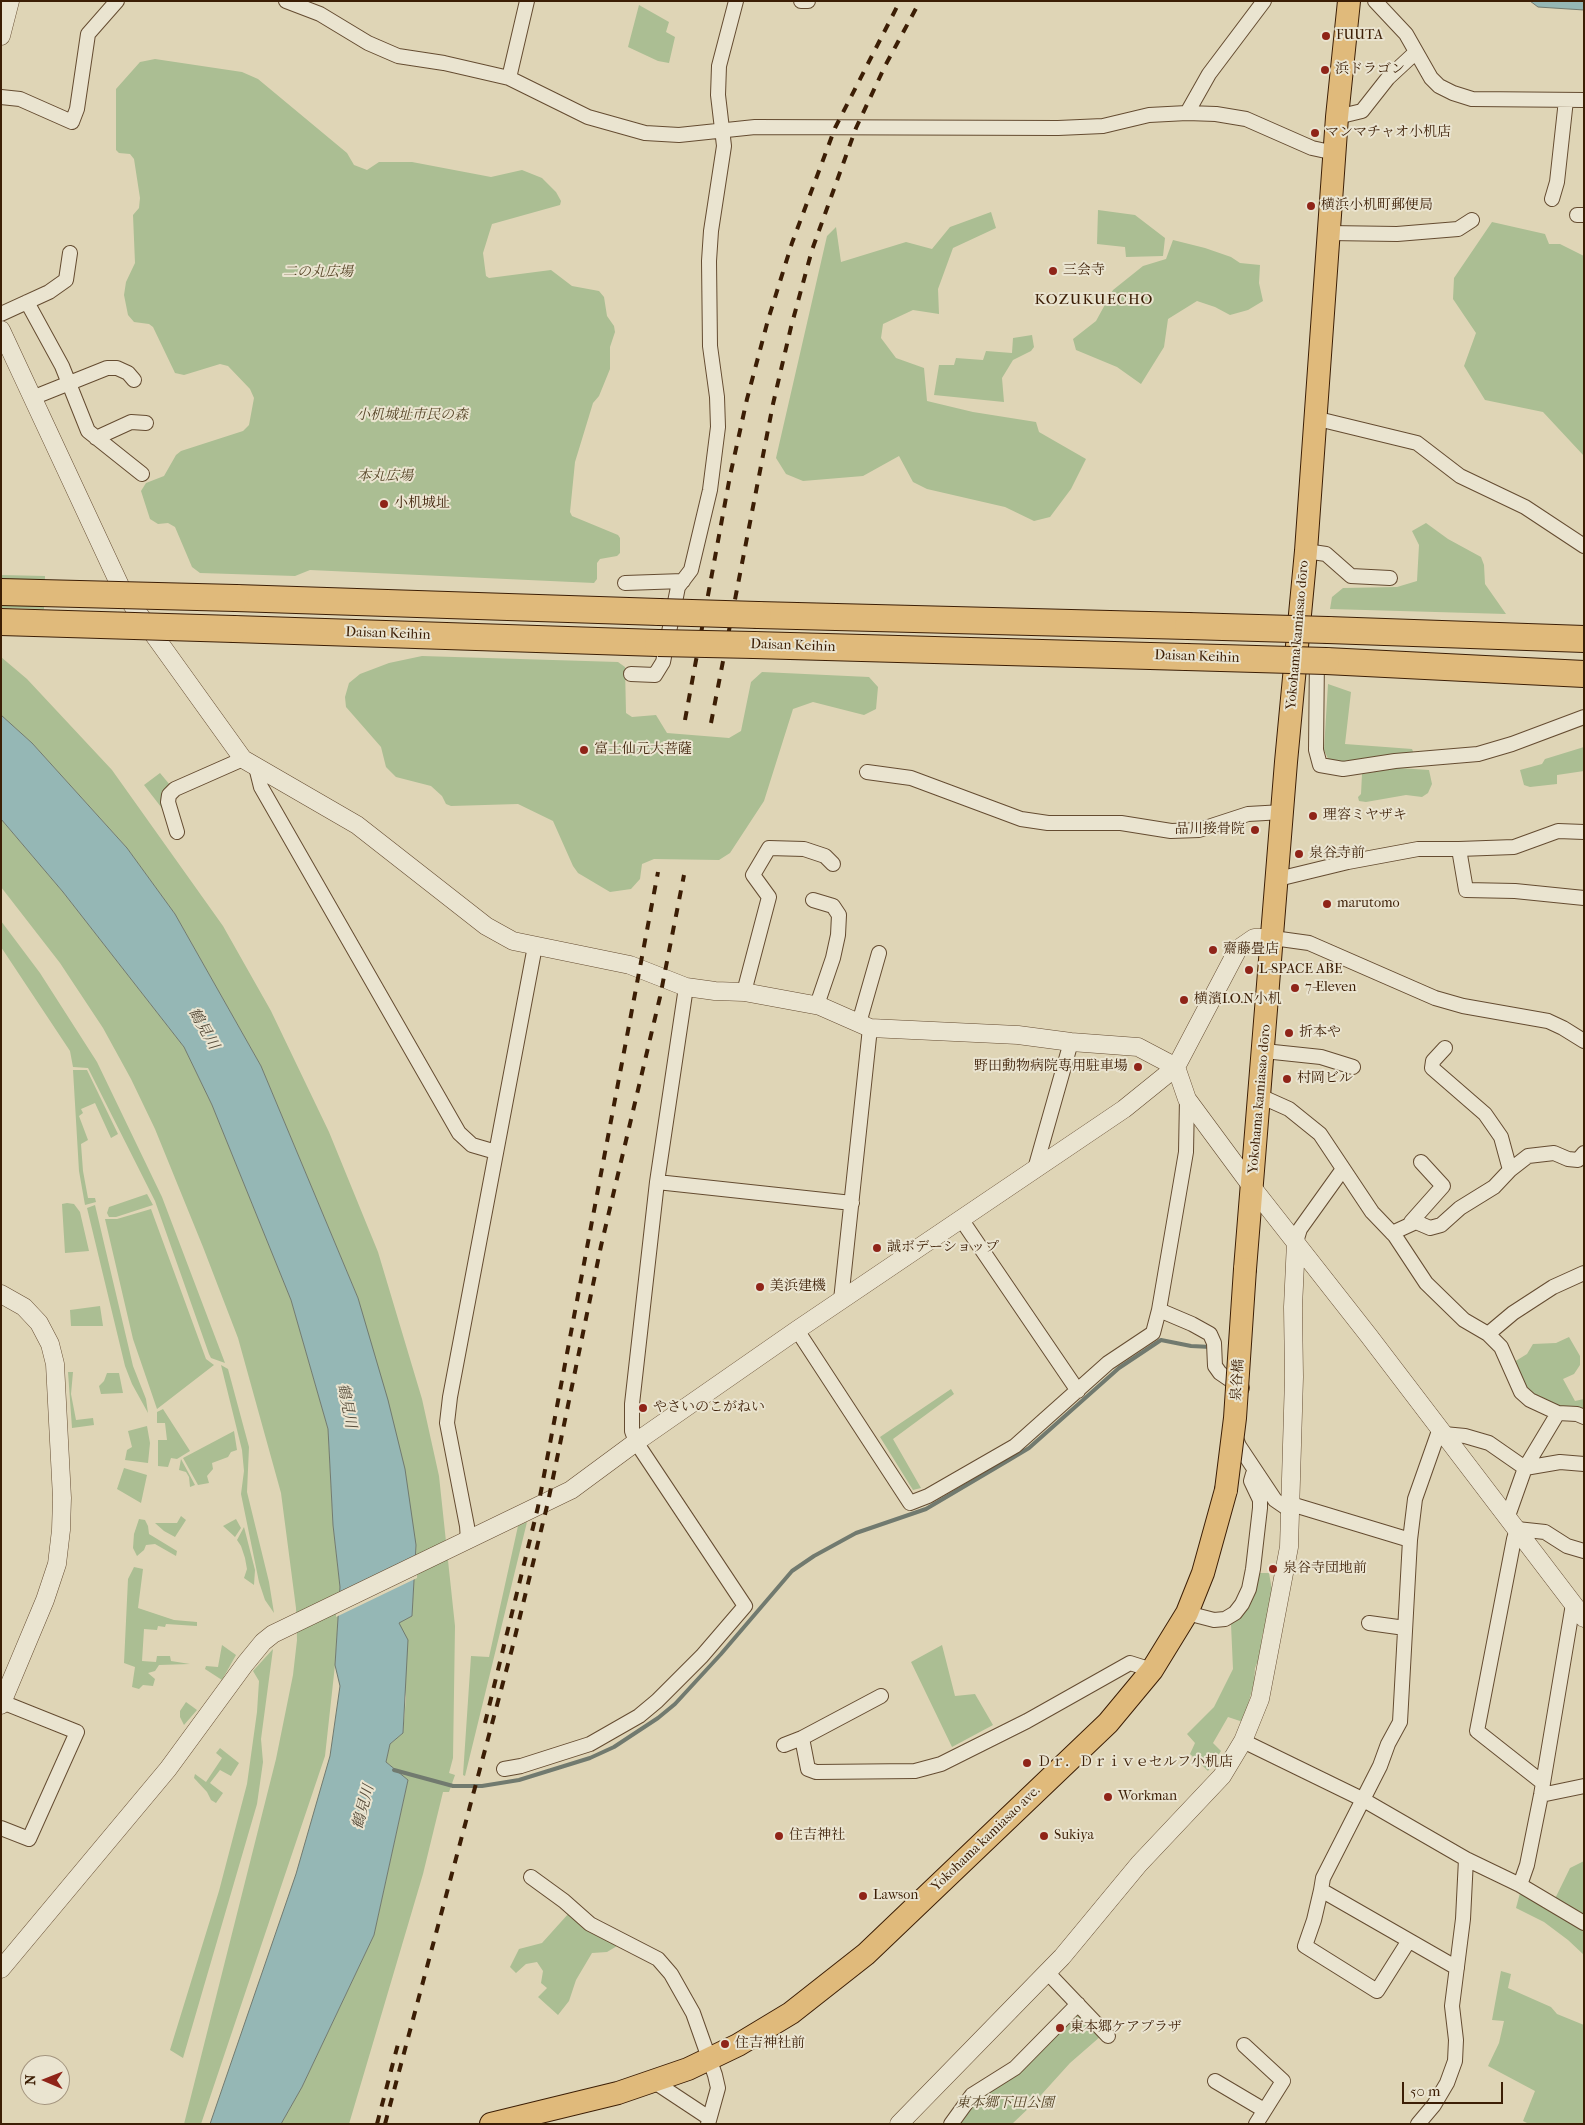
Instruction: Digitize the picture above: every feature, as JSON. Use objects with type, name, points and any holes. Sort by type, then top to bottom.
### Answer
[{"type":"highway","points":[[1,592],[1584,639]]},
{"type":"highway","name":"Daisan Keihin","points":[[1,622],[658,643],[1326,661],[1584,674]]},
{"type":"main road","name":"Yokohama kamiasao dōro","points":[[1245,1269],[1274,938],[1296,647],[1306,551],[1337,117],[1349,1]]},
{"type":"main road","name":"泉谷橋","points":[[1226,1490],[1235,1418],[1245,1269]]},
{"type":"main road","name":"Yokohama kamiasao ave.","points":[[491,2124],[618,2093],[709,2059],[738,2045],[791,2014],[866,1954],[1108,1723],[1152,1670],[1187,1613],[1203,1573],[1226,1490]]},
{"type":"street","points":[[1,36],[10,1]]},
{"type":"street","points":[[1,97],[20,99],[72,122],[77,110],[88,34],[117,1]]},
{"type":"street","points":[[286,1],[320,14],[368,43],[398,56],[444,63],[509,78],[588,118],[645,133],[679,135],[723,132],[755,127],[1076,127],[1103,126],[1149,115],[1187,113],[1216,114],[1246,119],[1312,148],[1335,154]]},
{"type":"street","points":[[509,78],[528,1]]},
{"type":"street","points":[[631,674],[655,675],[663,662],[678,587],[691,570],[711,480],[718,427],[715,368],[710,346],[709,261],[711,231],[724,146],[718,95],[719,66],[736,1]]},
{"type":"street","points":[[801,1],[808,1]]},
{"type":"street","points":[[1187,113],[1209,74],[1264,1]]},
{"type":"street","points":[[1375,1],[1406,34],[1431,78],[1439,86],[1453,93],[1472,99],[1584,100]]},
{"type":"street","points":[[1337,117],[1362,111],[1388,78],[1416,52]]},
{"type":"street","points":[[1552,199],[1557,182],[1566,100]]},
{"type":"street","points":[[1329,233],[1397,234],[1458,229],[1472,220]]},
{"type":"street","points":[[1,314],[49,292],[66,280],[70,253]]},
{"type":"street","points":[[27,302],[69,382],[88,431],[142,474]]},
{"type":"street","points":[[1,330],[123,592],[249,763],[459,1133],[472,1145],[496,1152]]},
{"type":"street","points":[[32,398],[69,382],[112,368],[117,368],[128,374],[134,380]]},
{"type":"street","points":[[1314,418],[1417,443],[1460,476],[1525,507],[1584,546]]},
{"type":"street","points":[[96,438],[131,422],[146,423]]},
{"type":"street","points":[[1306,551],[1326,554],[1351,576],[1390,578]]},
{"type":"street","points":[[625,583],[683,581]]},
{"type":"street","points":[[1296,647],[1317,648],[1316,750],[1320,765],[1343,769],[1395,761],[1478,754],[1512,744],[1584,717]]},
{"type":"street","points":[[177,832],[168,802],[169,794],[174,789],[249,763],[357,825],[486,926],[504,937],[535,946],[630,965],[686,987],[744,992],[817,1005],[865,1025],[1018,1035],[1071,1042],[1138,1047],[1176,1067],[1187,1098],[1252,1187],[1442,1431],[1578,1611],[1528,1865],[1520,1885]]},
{"type":"street","points":[[867,772],[911,778],[1021,819],[1048,824],[1121,823],[1171,832],[1199,830],[1248,814],[1283,812]]},
{"type":"street","points":[[1278,879],[1348,862],[1418,849],[1514,847],[1558,831],[1584,832]]},
{"type":"street","points":[[744,992],[769,897],[753,875],[770,848],[804,850],[825,856],[833,864]]},
{"type":"street","points":[[1459,849],[1466,890],[1515,891],[1584,898]]},
{"type":"street","points":[[813,900],[833,906],[839,915],[838,935],[833,958],[817,1005]]},
{"type":"street","points":[[1,1969],[168,1769],[263,1642],[282,1629],[571,1490],[796,1330],[1124,1109],[1176,1067],[1238,949],[1254,938],[1274,938],[1309,943],[1435,998],[1463,1006],[1548,1021],[1584,1041]]},
{"type":"street","points":[[462,1543],[467,1526],[447,1423],[452,1387],[535,946]]},
{"type":"street","points":[[841,1300],[852,1203],[865,1025],[879,953]]},
{"type":"street","points":[[504,1769],[521,1766],[590,1744],[638,1716],[702,1656],[746,1606],[636,1442],[632,1431],[632,1404],[657,1182],[686,987]]},
{"type":"street","points":[[1035,1169],[1071,1042]]},
{"type":"street","points":[[1445,1048],[1433,1061],[1432,1068],[1485,1114],[1501,1136],[1510,1170]]},
{"type":"street","points":[[1264,1051],[1320,1057],[1353,1067]]},
{"type":"street","points":[[1260,1096],[1289,1109],[1320,1134],[1372,1212],[1392,1233],[1426,1283],[1464,1320],[1488,1334],[1501,1347],[1521,1392],[1530,1400],[1558,1414],[1577,1414],[1584,1417]]},
{"type":"street","points":[[796,1330],[910,1503],[928,1496],[1015,1446],[1108,1363],[1149,1337],[1155,1328],[1186,1152],[1187,1098]]},
{"type":"street","points":[[1412,1222],[1430,1228],[1441,1225],[1460,1208],[1494,1187],[1510,1170],[1528,1156],[1554,1153],[1568,1159],[1578,1160],[1584,1153]]},
{"type":"street","points":[[1392,1233],[1412,1222],[1443,1186],[1421,1162]]},
{"type":"street","points":[[899,2124],[1062,1957],[1139,1864],[1222,1776],[1243,1741],[1260,1699],[1289,1547],[1293,1307],[1296,1242],[1300,1229],[1344,1169]]},
{"type":"street","points":[[657,1182],[852,1203]]},
{"type":"street","points":[[961,1219],[1078,1391]]},
{"type":"street","points":[[1488,1334],[1513,1313],[1537,1297],[1553,1287],[1584,1273]]},
{"type":"street","points":[[1,1294],[24,1307],[39,1323],[50,1344],[55,1364],[62,1498],[57,1564],[45,1600],[2,1703],[77,1732],[29,1839],[1,1828]]},
{"type":"street","points":[[1159,1310],[1210,1334],[1214,1348],[1215,1366],[1220,1373],[1246,1392],[1245,1400],[1232,1412],[1231,1427],[1239,1446],[1275,1500],[1291,1508],[1410,1540]]},
{"type":"street","points":[[1558,1414],[1525,1468],[1512,1523],[1514,1538],[1477,1732],[1542,1789],[1584,1786]]},
{"type":"street","points":[[1442,1431],[1489,1443],[1525,1468],[1560,1462],[1584,1464]]},
{"type":"street","points":[[1408,1942],[1377,1991],[1305,1946],[1314,1920],[1323,1878],[1380,1766],[1388,1744],[1400,1722],[1410,1540],[1415,1499],[1442,1431]]},
{"type":"street","points":[[1187,1613],[1214,1620],[1225,1619],[1235,1613],[1242,1604],[1249,1589],[1254,1568],[1260,1508],[1260,1500],[1252,1481],[1254,1470]]},
{"type":"street","points":[[1512,1523],[1545,1532],[1567,1546],[1584,1551]]},
{"type":"street","points":[[1370,1623],[1405,1628]]},
{"type":"street","points":[[802,1738],[808,1769],[816,1772],[915,1771],[941,1764],[1027,1721],[1130,1663],[1152,1670]]},
{"type":"street","points":[[784,1745],[802,1738],[881,1696]]},
{"type":"street","points":[[1243,1741],[1362,1799],[1466,1859],[1520,1885],[1584,1923]]},
{"type":"street","points":[[1418,2124],[1434,2105],[1447,2083],[1455,2061],[1456,2040],[1452,2006],[1464,1919],[1466,1859]]},
{"type":"street","points":[[531,1877],[564,1901],[590,1924],[658,1959],[671,1974],[693,2013],[718,2088],[708,2121],[653,2081]]},
{"type":"street","points":[[1321,1890],[1408,1942],[1456,1968]]},
{"type":"street","points":[[1047,1972],[1108,2036]]},
{"type":"street","points":[[951,2124],[972,2095],[1015,2068],[1078,2004]]},
{"type":"street","points":[[1244,2045],[1283,2081],[1256,2124]]},
{"type":"street","points":[[1215,2081],[1264,2110]]},
{"type":"green space","points":[[639,5],[669,22],[666,32],[675,37],[669,63],[658,61],[628,47]]},
{"type":"green space","name":"小机城址市民の森","points":[[155,59],[242,72],[258,79],[347,153],[354,165],[367,170],[379,162],[412,162],[491,177],[522,170],[542,178],[556,192],[561,201],[560,205],[492,224],[483,253],[486,276],[489,278],[551,270],[572,286],[599,291],[604,297],[607,316],[614,326],[615,332],[610,347],[610,369],[599,396],[593,403],[575,462],[570,512],[572,516],[618,535],[620,538],[620,553],[617,556],[600,559],[597,563],[597,579],[594,583],[310,570],[295,576],[200,573],[192,567],[175,527],[168,523],[158,524],[150,519],[141,491],[146,483],[164,476],[176,455],[181,451],[243,431],[249,425],[254,398],[250,389],[228,366],[220,364],[184,375],[175,373],[153,327],[149,324],[134,322],[128,315],[124,295],[126,282],[135,263],[133,215],[139,208],[140,198],[134,159],[130,154],[119,153],[116,150],[116,89],[140,62]]},
{"type":"green space","points":[[1098,210],[1135,215],[1165,238],[1163,256],[1126,257],[1125,247],[1097,244]]},
{"type":"green space","points":[[991,212],[996,228],[953,248],[938,289],[939,314],[913,310],[883,324],[881,338],[896,358],[924,368],[927,401],[973,412],[1036,422],[1039,432],[1086,459],[1071,489],[1050,517],[1034,521],[1005,507],[927,489],[913,482],[899,456],[863,476],[803,481],[786,474],[776,458],[827,236],[836,227],[841,262],[906,242],[932,249],[950,227]]},
{"type":"green space","points":[[1492,222],[1545,234],[1549,244],[1560,244],[1584,256],[1584,456],[1543,412],[1485,400],[1464,366],[1476,333],[1453,299],[1454,278]]},
{"type":"green space","points":[[1173,240],[1205,248],[1231,257],[1240,263],[1260,265],[1259,283],[1263,301],[1248,310],[1230,315],[1215,307],[1197,301],[1168,319],[1164,347],[1141,384],[1117,367],[1076,350],[1073,339],[1096,321],[1113,290],[1143,266],[1166,259]]},
{"type":"green space","points":[[1032,335],[1034,347],[1031,351],[1013,360],[1002,378],[1004,402],[934,395],[939,365],[954,365],[956,358],[983,360],[986,351],[1012,353],[1013,338]]},
{"type":"green space","points":[[1426,523],[1448,539],[1481,557],[1484,565],[1485,584],[1506,614],[1330,609],[1332,597],[1343,588],[1397,587],[1417,581],[1419,545],[1412,531]]},
{"type":"green space","points":[[1,575],[45,576],[44,609],[1,608]]},
{"type":"green space","points":[[422,656],[618,662],[625,667],[626,713],[632,717],[656,715],[667,733],[729,738],[741,731],[751,682],[762,672],[869,677],[878,687],[876,709],[864,715],[813,702],[793,709],[764,801],[730,853],[719,860],[654,859],[642,864],[640,879],[631,889],[610,892],[578,873],[553,821],[518,804],[451,806],[446,804],[442,796],[431,786],[396,777],[386,767],[381,747],[346,707],[345,697],[349,683],[360,674],[389,663]]},
{"type":"green space","points":[[1,657],[27,679],[112,770],[223,926],[271,1011],[329,1132],[378,1252],[422,1399],[439,1476],[455,1626],[453,1758],[449,1773],[455,1775],[449,1792],[443,1792],[423,1874],[349,2124],[281,2124],[302,2087],[374,1935],[408,1780],[386,1762],[390,1744],[403,1733],[406,1697],[398,1623],[412,1616],[416,1545],[358,1298],[261,1066],[175,914],[127,848],[32,743],[1,715]]},
{"type":"green space","points":[[1328,684],[1351,692],[1345,744],[1412,749],[1414,754],[1330,763],[1324,750]]},
{"type":"green space","points":[[1584,747],[1584,771],[1557,775],[1557,784],[1530,787],[1524,785],[1520,770],[1542,764],[1545,759]]},
{"type":"green space","points":[[1399,768],[1429,770],[1432,784],[1428,793],[1422,797],[1406,795],[1366,802],[1359,801],[1362,774]]},
{"type":"green space","points":[[160,773],[170,785],[171,820],[144,785]]},
{"type":"green space","points":[[1,819],[63,892],[184,1047],[212,1105],[291,1300],[328,1429],[333,1525],[340,1587],[335,1665],[325,1756],[201,2124],[184,2124],[276,1759],[293,1675],[297,1640],[296,1608],[281,1493],[238,1338],[155,1129],[131,1079],[103,1028],[60,963],[1,887]]},
{"type":"green space","points":[[1,921],[40,973],[97,1062],[162,1197],[225,1363],[211,1358],[209,1354],[155,1201],[88,1068],[73,1067],[70,1051],[1,947]]},
{"type":"green space","points":[[73,1070],[87,1070],[118,1134],[111,1138],[95,1103],[81,1109],[83,1113],[79,1116],[88,1140],[81,1144],[83,1171],[88,1198],[95,1198],[96,1202],[85,1205],[79,1171]]},
{"type":"green space","points":[[147,1194],[153,1205],[116,1217],[109,1217],[107,1213],[109,1207]]},
{"type":"green space","points":[[62,1204],[74,1204],[80,1212],[89,1251],[65,1253]]},
{"type":"green space","points":[[95,1205],[133,1366],[146,1399],[148,1413],[132,1384],[125,1366],[87,1208]]},
{"type":"green space","points":[[151,1209],[206,1359],[214,1365],[157,1409],[133,1339],[105,1219],[117,1219]]},
{"type":"green space","points":[[100,1306],[103,1326],[71,1326],[70,1310]]},
{"type":"green space","points":[[1569,1337],[1580,1356],[1580,1365],[1574,1374],[1563,1379],[1575,1401],[1584,1399],[1584,1413],[1558,1410],[1524,1389],[1514,1362],[1527,1354],[1533,1344],[1556,1343]]},
{"type":"green space","points":[[221,1365],[228,1369],[249,1447],[247,1492],[269,1582],[274,1613],[265,1600],[259,1582],[241,1494],[244,1471],[242,1450]]},
{"type":"green space","points":[[68,1372],[73,1372],[71,1394],[76,1420],[93,1418],[94,1425],[72,1428]]},
{"type":"green space","points":[[107,1373],[119,1373],[123,1393],[101,1394],[99,1386],[104,1381]]},
{"type":"green space","points":[[951,1389],[954,1394],[893,1439],[921,1488],[913,1490],[880,1437]]},
{"type":"green space","points":[[163,1409],[190,1451],[177,1459],[171,1458],[168,1467],[158,1466],[158,1440],[167,1440],[165,1423],[157,1423],[157,1412]]},
{"type":"green space","points":[[147,1426],[150,1443],[148,1463],[125,1460],[127,1450],[132,1447],[128,1431]]},
{"type":"green space","points":[[234,1431],[237,1450],[231,1452],[228,1457],[212,1463],[213,1469],[207,1476],[209,1483],[198,1485],[183,1458]]},
{"type":"green space","points":[[181,1459],[195,1485],[190,1487],[189,1477],[186,1472],[179,1470]]},
{"type":"green space","points":[[124,1468],[147,1475],[141,1503],[117,1489]]},
{"type":"green space","points":[[181,1516],[186,1520],[175,1537],[155,1523],[177,1523]]},
{"type":"green space","points":[[139,1519],[145,1520],[149,1534],[177,1551],[176,1556],[155,1544],[146,1545],[144,1550],[137,1556],[133,1548],[134,1534]]},
{"type":"green space","points":[[236,1519],[241,1528],[235,1537],[223,1526]]},
{"type":"green space","points":[[527,1522],[465,1776],[463,1775],[471,1656],[489,1657],[518,1526]]},
{"type":"green space","points":[[244,1527],[255,1570],[254,1585],[244,1578],[247,1569],[245,1558],[237,1540]]},
{"type":"green space","points":[[134,1567],[143,1569],[138,1608],[174,1620],[197,1622],[197,1626],[166,1624],[165,1627],[158,1626],[157,1630],[144,1629],[142,1661],[156,1662],[157,1656],[170,1656],[171,1661],[190,1664],[159,1665],[155,1671],[148,1673],[155,1679],[153,1686],[143,1685],[139,1689],[132,1687],[135,1667],[124,1663],[128,1579]]},
{"type":"green space","points":[[1254,1573],[1269,1573],[1272,1590],[1266,1628],[1262,1635],[1261,1654],[1255,1668],[1254,1683],[1243,1722],[1228,1717],[1213,1743],[1221,1751],[1208,1771],[1190,1754],[1195,1743],[1187,1734],[1214,1707],[1233,1669],[1231,1624],[1248,1605]]},
{"type":"green space","points":[[222,1645],[236,1655],[222,1680],[205,1669],[206,1666],[218,1667]]},
{"type":"green space","points":[[942,1645],[955,1696],[975,1694],[993,1725],[952,1747],[911,1662]]},
{"type":"green space","points":[[273,1649],[261,1739],[263,1762],[257,1804],[183,2058],[170,2050],[219,1891],[247,1784],[257,1712],[259,1681],[253,1671]]},
{"type":"green space","points":[[186,1702],[197,1710],[184,1725],[180,1717],[180,1711]]},
{"type":"green space","points":[[220,1748],[239,1763],[231,1776],[220,1770],[210,1783],[223,1793],[216,1803],[211,1800],[207,1792],[194,1778],[195,1774],[206,1782],[222,1758],[216,1753]]},
{"type":"green space","points":[[1584,1861],[1584,1955],[1544,1922],[1516,1908],[1520,1893],[1550,1909],[1570,1868]]},
{"type":"green space","points":[[569,1913],[588,1929],[617,1946],[607,1952],[592,1953],[576,1980],[569,2001],[558,2015],[538,1997],[547,1988],[541,1983],[543,1971],[537,1962],[526,1964],[516,1973],[510,1967],[519,1949],[542,1943]]},
{"type":"green space","points":[[1501,1971],[1511,1974],[1508,1988],[1551,2007],[1557,2014],[1584,2025],[1584,2124],[1529,2124],[1523,2121],[1535,2091],[1488,2066],[1499,2043],[1504,2021],[1492,2020]]},
{"type":"green space","name":"東本郷下田公園","points":[[1078,2012],[1101,2036],[1070,2063],[1012,2124],[959,2124],[977,2099]]},
{"type":"water","points":[[1530,1],[1584,1],[1584,10],[1538,7]]},
{"type":"water","name":"鶴見川","points":[[1,715],[32,743],[127,848],[175,914],[261,1066],[358,1298],[388,1400],[405,1469],[416,1545],[412,1616],[399,1623],[408,1640],[403,1733],[390,1744],[386,1762],[408,1780],[374,1935],[302,2087],[281,2124],[210,2124],[296,1874],[330,1756],[340,1686],[335,1665],[340,1587],[333,1525],[328,1429],[291,1300],[212,1105],[184,1047],[63,892],[1,819]]},
{"type":"pier","points":[[418,1556],[417,1578],[336,1617],[337,1594]]},
{"type":"waterway","points":[[394,1770],[453,1786],[482,1786],[519,1780],[590,1758],[614,1747],[658,1718],[675,1704],[721,1654],[792,1571],[814,1556],[856,1533],[926,1509],[1029,1448],[1119,1368],[1161,1340],[1191,1346],[1211,1347]]},
{"type":"railway","points":[[685,720],[730,476],[747,399],[768,320],[792,243],[835,128],[900,1]]},
{"type":"railway","points":[[711,723],[773,404],[812,250],[856,128],[885,66],[920,1]]},
{"type":"railway","points":[[485,1723],[538,1507],[658,872]]},
{"type":"railway","points":[[385,2124],[512,1649],[548,1502],[601,1246],[660,997],[684,875]]},
{"type":"railway","points":[[377,2124],[398,2044]]},
{"type":"place","name":"FUUTA","points":[[1326,36]]},
{"type":"place","name":"浜ドラゴン","points":[[1325,70]]},
{"type":"place","name":"マンマチャオ小机店","points":[[1315,133]]},
{"type":"place","name":"横浜小机町郵便局","points":[[1311,206]]},
{"type":"place","name":"三会寺","points":[[1053,271]]},
{"type":"place","name":"小机城址","points":[[384,504]]},
{"type":"place","name":"富士仙元大菩薩","points":[[584,750]]},
{"type":"place","name":"理容ミヤザキ","points":[[1313,816]]},
{"type":"place","name":"品川接骨院","points":[[1255,830]]},
{"type":"place","name":"泉谷寺前","points":[[1299,854]]},
{"type":"place","name":"marutomo","points":[[1327,904]]},
{"type":"place","name":"齋藤畳店","points":[[1213,950]]},
{"type":"place","name":"L-SPACE ABE","points":[[1249,970]]},
{"type":"place","name":"7-Eleven","points":[[1295,988]]},
{"type":"place","name":"横濱I.O.N小机","points":[[1184,1000]]},
{"type":"place","name":"折本や","points":[[1289,1033]]},
{"type":"place","name":"野田動物病院専用駐車場","points":[[1138,1067]]},
{"type":"place","name":"村岡ビル","points":[[1287,1079]]},
{"type":"place","name":"誠ボデーショップ","points":[[877,1248]]},
{"type":"place","name":"美浜建機","points":[[760,1287]]},
{"type":"place","name":"やさいのこがねい","points":[[643,1408]]},
{"type":"place","name":"泉谷寺団地前","points":[[1273,1569]]},
{"type":"place","name":"Ｄｒ．Ｄｒｉｖｅセルフ小机店","points":[[1027,1763]]},
{"type":"place","name":"Workman","points":[[1108,1797]]},
{"type":"place","name":"住吉神社","points":[[779,1836]]},
{"type":"place","name":"Sukiya","points":[[1044,1836]]},
{"type":"place","name":"Lawson","points":[[863,1896]]},
{"type":"place","name":"東本郷ケアプラザ","points":[[1060,2028]]},
{"type":"place","name":"住吉神社前","points":[[725,2044]]},
{"type":"district","name":"KOZUKUECHO","points":[[1094,300]]},
{"type":"park label","name":"二の丸広場","points":[[318,273]]},
{"type":"park label","name":"本丸広場","points":[[385,477]]}]
